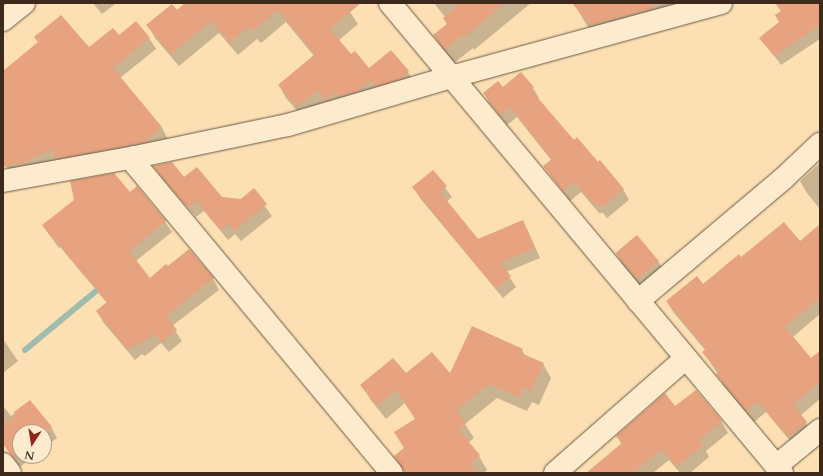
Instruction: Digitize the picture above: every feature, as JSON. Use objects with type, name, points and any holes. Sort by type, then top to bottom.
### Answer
[{"type":"street","points":[[3,20],[24,3]]},
{"type":"street","points":[[390,3],[779,470],[820,430]]},
{"type":"street","points":[[3,181],[135,157],[288,125],[452,77],[721,3]]},
{"type":"street","points":[[638,301],[784,178],[820,144]]},
{"type":"street","points":[[135,157],[136,165],[392,473]]},
{"type":"street","points":[[555,473],[686,358]]},
{"type":"street","points":[[3,464],[10,473]]},
{"type":"building","points":[[185,3],[361,3],[330,29],[351,54],[355,51],[369,68],[391,50],[409,71],[400,79],[376,86],[371,80],[356,92],[351,94],[350,92],[340,97],[336,91],[326,100],[318,90],[297,107],[278,85],[315,54],[278,10],[253,31],[249,27],[230,42],[211,21],[171,54],[146,25],[172,4],[177,10]]},
{"type":"building","points":[[461,3],[505,3],[466,36],[464,34],[445,50],[433,35],[447,24],[443,18]]},
{"type":"building","points":[[572,3],[652,3],[653,8],[590,25]]},
{"type":"building","points":[[775,3],[820,3],[820,25],[774,56],[759,38],[779,22],[775,15],[781,11]]},
{"type":"building","points":[[61,15],[89,47],[113,28],[119,35],[136,21],[150,38],[113,68],[162,127],[145,142],[57,159],[50,150],[18,166],[16,162],[3,168],[3,71],[38,42],[34,37]]},
{"type":"building","points":[[521,72],[534,87],[531,90],[574,140],[577,137],[598,162],[600,160],[624,189],[601,208],[595,202],[593,204],[575,182],[563,191],[543,166],[552,159],[510,107],[501,115],[483,93],[498,81],[503,87]]},
{"type":"building","points":[[172,162],[184,177],[197,167],[222,197],[241,199],[254,188],[267,204],[234,231],[228,224],[221,230],[197,201],[189,207],[185,205],[153,166]]},
{"type":"building","points":[[433,170],[447,186],[440,192],[478,239],[523,220],[535,248],[500,263],[511,276],[496,289],[412,187]]},
{"type":"building","points":[[114,173],[130,192],[137,186],[166,221],[129,251],[150,278],[166,264],[168,266],[189,249],[214,278],[166,316],[177,330],[162,342],[154,333],[138,346],[135,344],[128,350],[96,311],[107,302],[42,225],[74,200],[70,181]]},
{"type":"building","points":[[784,222],[800,241],[820,224],[820,298],[785,327],[811,358],[820,351],[820,382],[793,405],[807,422],[788,437],[758,401],[746,411],[716,374],[719,372],[702,352],[706,349],[666,301],[697,276],[703,284],[739,254],[741,257]]},
{"type":"building","points":[[637,235],[659,261],[637,279],[616,253]]},
{"type":"building","points":[[472,326],[523,349],[521,353],[544,363],[531,391],[524,388],[519,397],[489,384],[456,410],[466,423],[459,430],[480,455],[470,464],[477,473],[405,473],[394,456],[404,448],[394,432],[415,419],[396,390],[377,406],[360,385],[393,358],[406,373],[432,352],[450,373]]},
{"type":"building","points":[[696,390],[722,421],[699,440],[704,445],[677,467],[662,449],[633,473],[586,473],[622,443],[616,436],[665,393],[675,406]]},
{"type":"building","points":[[30,400],[50,424],[12,424],[12,455],[3,444],[3,425],[16,415],[14,412]]},
{"type":"waterway","points":[[25,350],[101,287]]}]
